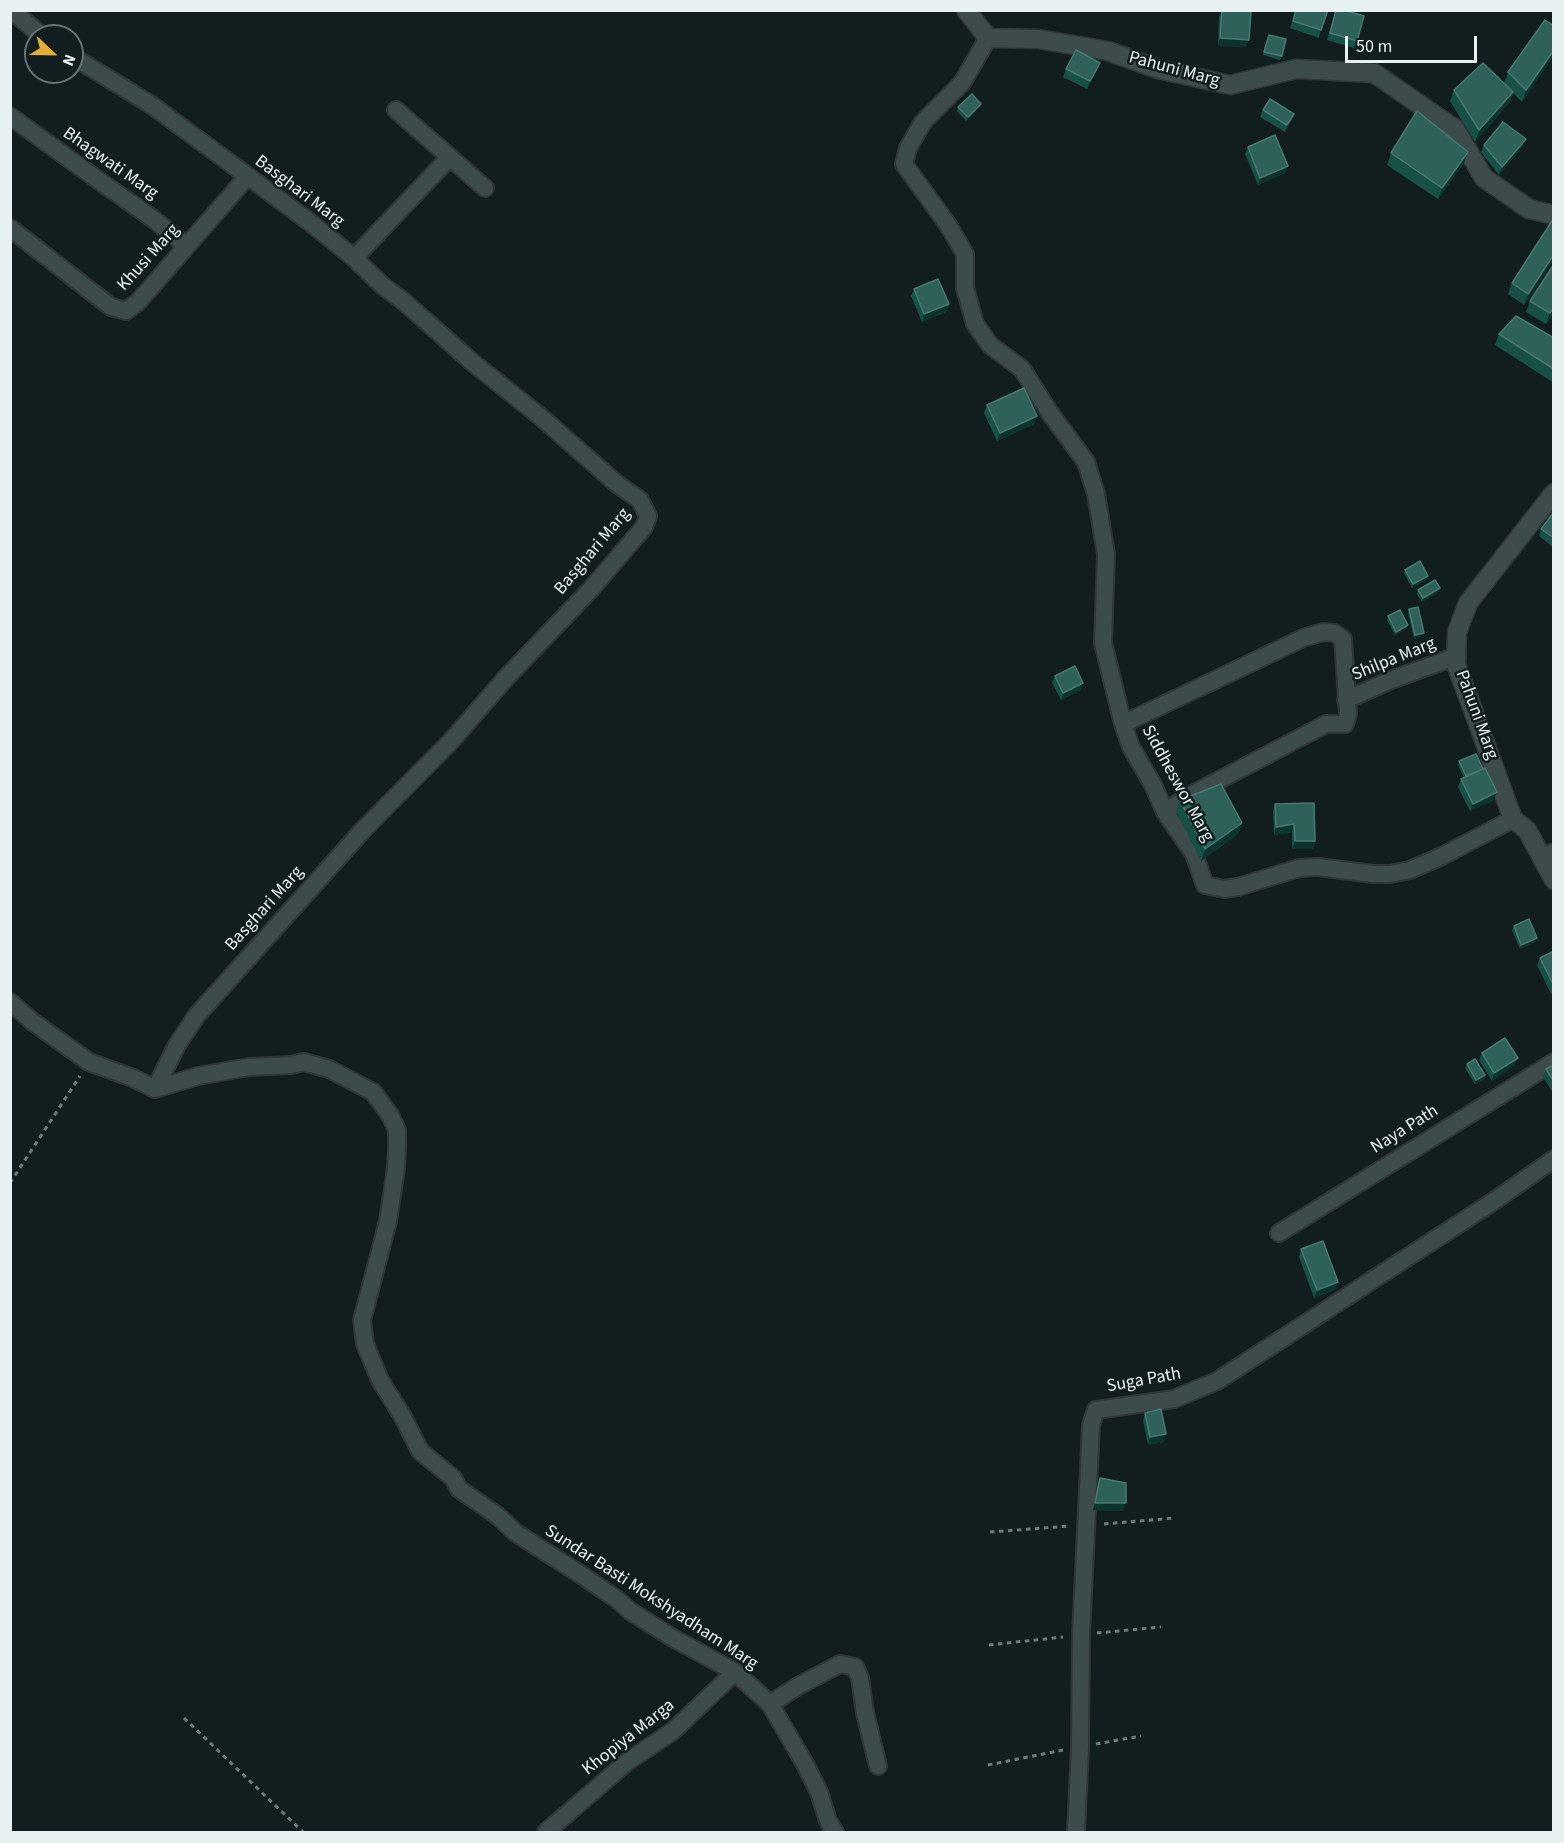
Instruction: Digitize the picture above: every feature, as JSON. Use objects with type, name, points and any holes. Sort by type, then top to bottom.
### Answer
[{"type":"street","points":[[966,10],[988,38]]},
{"type":"street","points":[[15,12],[28,24]]},
{"type":"street","name":"Pahuni Marg","points":[[988,38],[1038,39],[1108,51],[1158,69],[1230,85],[1296,69],[1374,73],[1455,129],[1484,178],[1529,209],[1554,215]]},
{"type":"street","name":"Siddheswor Marg","points":[[988,38],[962,83],[923,122],[908,148],[904,164],[948,225],[965,254],[965,288],[975,324],[990,345],[1022,369],[1050,413],[1086,462],[1096,494],[1106,554],[1103,643],[1123,724],[1131,747],[1153,785],[1165,812],[1194,854],[1204,885],[1224,889],[1238,887],[1299,868],[1318,867],[1373,874],[1390,874],[1410,870],[1513,819]]},
{"type":"street","name":"Basghari Marg","points":[[84,63],[153,106],[246,177],[279,198],[354,258],[471,362],[541,417],[617,484],[640,500],[648,516],[644,527],[591,588],[504,680],[452,740],[363,830],[197,1015],[177,1045],[155,1089]]},
{"type":"street","points":[[396,110],[486,188]]},
{"type":"street","name":"Bhagwati Marg","points":[[10,116],[152,218],[187,246]]},
{"type":"street","points":[[354,258],[450,157]]},
{"type":"street","name":"Khusi Marg","points":[[10,228],[111,307],[126,311],[138,302],[246,177]]},
{"type":"street","name":"Pahuni Marg","points":[[1554,493],[1468,603],[1457,632],[1456,656],[1456,664],[1513,819],[1527,830],[1548,854],[1554,880]]},
{"type":"street","points":[[1123,724],[1303,638],[1323,632],[1334,633],[1343,639],[1348,714],[1345,724],[1326,724],[1187,797],[1165,812]]},
{"type":"street","name":"Shilpa Marg","points":[[1346,700],[1456,656]]},
{"type":"street","points":[[10,1002],[33,1022],[89,1062],[133,1078],[155,1089]]},
{"type":"street","name":"Sundar Basti Mokshyadham Marg","points":[[155,1089],[198,1076],[304,1062],[329,1069],[373,1092],[397,1130],[397,1147],[388,1221],[362,1320],[365,1344],[380,1380],[403,1417],[420,1451],[453,1478],[459,1489],[498,1516],[516,1533],[580,1574],[630,1611],[735,1672],[770,1704],[805,1764],[835,1833]]},
{"type":"street","name":"Naya Path","points":[[1279,1233],[1554,1062]]},
{"type":"street","name":"Suga Path","points":[[1076,1833],[1080,1747],[1081,1635],[1091,1425],[1096,1410],[1174,1399],[1217,1381],[1554,1160]]},
{"type":"street","points":[[770,1704],[840,1664],[855,1666],[860,1678],[865,1713],[878,1766]]},
{"type":"street","name":"Khopiya Marga","points":[[546,1833],[627,1762],[673,1731],[735,1672]]},
{"type":"path","points":[[10,1183],[89,1062]]},
{"type":"path","points":[[184,1718],[303,1833]]},
{"type":"building","points":[[1222,10],[1251,11],[1249,40],[1220,38]]},
{"type":"building","points":[[1296,10],[1328,10],[1321,30],[1293,21]]},
{"type":"building","points":[[1336,10],[1364,16],[1357,41],[1330,33]]},
{"type":"building","points":[[1545,20],[1554,26],[1554,50],[1526,90],[1508,72]]},
{"type":"building","points":[[1269,35],[1286,39],[1282,56],[1264,52]]},
{"type":"building","points":[[1076,50],[1100,63],[1090,81],[1066,69]]},
{"type":"building","points":[[1483,63],[1513,92],[1479,130],[1454,90]]},
{"type":"building","points":[[972,94],[981,104],[968,117],[958,107]]},
{"type":"building","points":[[1270,99],[1294,114],[1287,125],[1263,110]]},
{"type":"building","points":[[1417,111],[1468,152],[1442,188],[1391,153]]},
{"type":"building","points":[[1503,122],[1526,139],[1502,167],[1484,145]]},
{"type":"building","points":[[1275,135],[1288,166],[1260,178],[1248,147]]},
{"type":"building","points":[[1552,221],[1554,222],[1554,254],[1528,294],[1512,283]]},
{"type":"building","points":[[1554,264],[1554,307],[1550,313],[1530,301]]},
{"type":"building","points":[[938,279],[949,304],[924,314],[914,289]]},
{"type":"building","points":[[1516,316],[1554,338],[1554,369],[1499,334]]},
{"type":"building","points":[[1024,388],[1037,416],[1000,433],[987,405]]},
{"type":"building","points":[[1554,512],[1554,538],[1541,529]]},
{"type":"building","points":[[1420,561],[1428,576],[1413,584],[1405,570]]},
{"type":"building","points":[[1435,580],[1440,588],[1423,598],[1418,590]]},
{"type":"building","points":[[1418,607],[1424,633],[1415,635],[1409,609]]},
{"type":"building","points":[[1400,610],[1408,625],[1396,632],[1388,616]]},
{"type":"building","points":[[1075,666],[1083,683],[1063,693],[1055,676]]},
{"type":"building","points":[[1476,754],[1483,769],[1466,776],[1459,761]]},
{"type":"building","points":[[1485,768],[1497,792],[1473,804],[1461,779]]},
{"type":"building","points":[[1221,784],[1242,823],[1205,849],[1180,800]]},
{"type":"building","points":[[1314,803],[1315,841],[1295,841],[1294,824],[1276,827],[1275,804]]},
{"type":"building","points":[[1529,919],[1537,938],[1521,945],[1514,926]]},
{"type":"building","points":[[1554,951],[1554,986],[1540,958]]},
{"type":"building","points":[[1505,1038],[1518,1058],[1494,1073],[1482,1053]]},
{"type":"building","points":[[1475,1059],[1485,1075],[1476,1080],[1467,1064]]},
{"type":"building","points":[[1554,1065],[1554,1082],[1546,1069]]},
{"type":"building","points":[[1323,1241],[1338,1282],[1317,1290],[1301,1249]]},
{"type":"building","points":[[1161,1409],[1166,1434],[1150,1437],[1145,1413]]},
{"type":"building","points":[[1100,1478],[1126,1483],[1126,1503],[1095,1503]]}]
